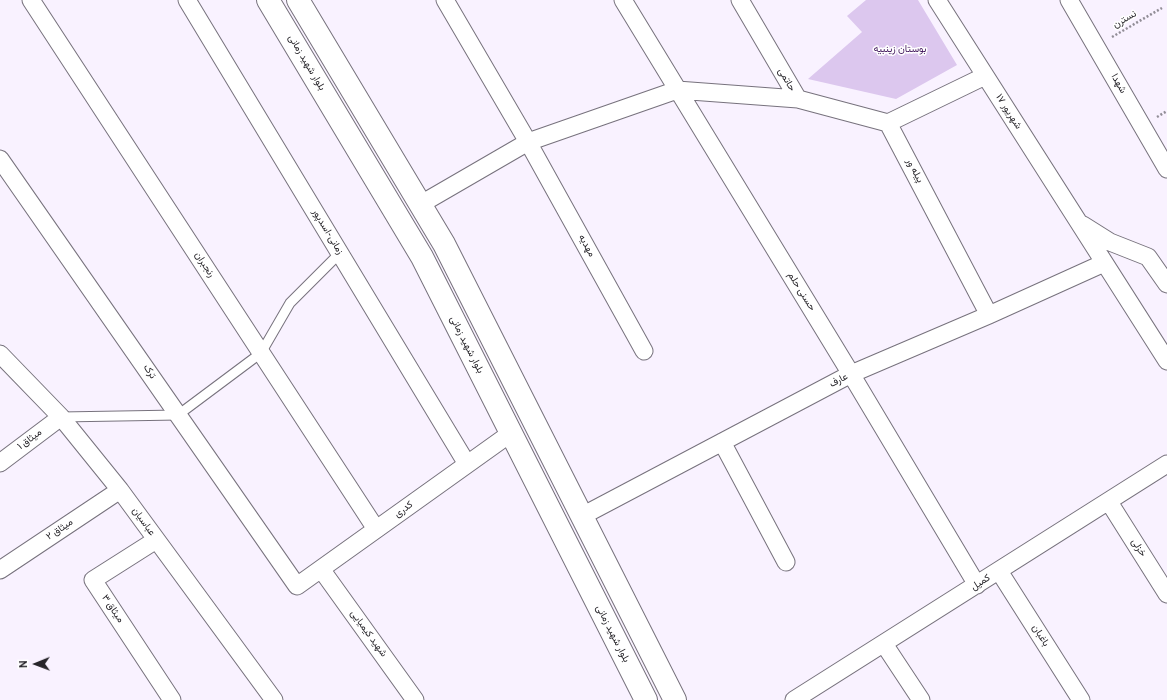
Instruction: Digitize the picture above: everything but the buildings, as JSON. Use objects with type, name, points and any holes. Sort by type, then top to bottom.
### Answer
[{"type":"main road","name":"بلوار شهید زمانی","points":[[268,0],[422,257],[646,700]]},
{"type":"main road","points":[[298,0],[448,251],[675,700]]},
{"type":"street","name":"رنجبران","points":[[31,0],[376,529]]},
{"type":"street","name":"زمانی-اسدپور","points":[[187,0],[467,464]]},
{"type":"street","name":"مهدیه","points":[[445,0],[528,142],[644,351]]},
{"type":"street","name":"حسنی حلم","points":[[623,0],[851,374],[977,585]]},
{"type":"street","name":"حاتمی","points":[[740,0],[798,99],[888,123]]},
{"type":"street","name":"۱۷ شهریور","points":[[937,0],[1167,361]]},
{"type":"street","name":"شهدا","points":[[1069,0],[1167,168]]},
{"type":"street","points":[[888,123],[985,76]]},
{"type":"street","points":[[421,204],[528,142],[677,90],[798,99]]},
{"type":"street","name":"پیله ور","points":[[888,123],[989,315]]},
{"type":"street","name":"ترک","points":[[0,159],[297,586]]},
{"type":"street","name":"۱۷ شهریور","points":[[1079,223],[1110,242],[1148,257],[1167,284]]},
{"type":"street","name":"عارف","points":[[582,516],[851,374],[989,315],[1104,263]]},
{"type":"street","name":"عباسیان","points":[[0,354],[61,417],[120,490],[274,700]]},
{"type":"street","name":"میثاق ۱","points":[[0,463],[61,417]]},
{"type":"street","name":"کدری","points":[[297,586],[511,433]]},
{"type":"street","points":[[722,442],[786,562]]},
{"type":"street","name":"کمیل","points":[[794,700],[1167,464]]},
{"type":"street","name":"میثاق ۲","points":[[0,570],[120,490]]},
{"type":"street","name":"خزلی","points":[[1109,502],[1167,594]]},
{"type":"street","name":"میثاق ۳","points":[[156,540],[93,580],[172,700]]},
{"type":"street","name":"شهید کیمیایی","points":[[321,569],[415,700]]},
{"type":"street","name":"باغبان","points":[[999,571],[1081,700]]},
{"type":"street","points":[[884,644],[921,700]]},
{"type":"lane","points":[[61,417],[178,415],[261,353],[290,303],[340,253]]},
{"type":"path","name":"نسترن","points":[[1096,46],[1162,8]]},
{"type":"green space","name":"بوستان زینبیه","points":[[866,0],[918,0],[957,65],[896,99],[808,79],[862,32],[847,16]]}]
